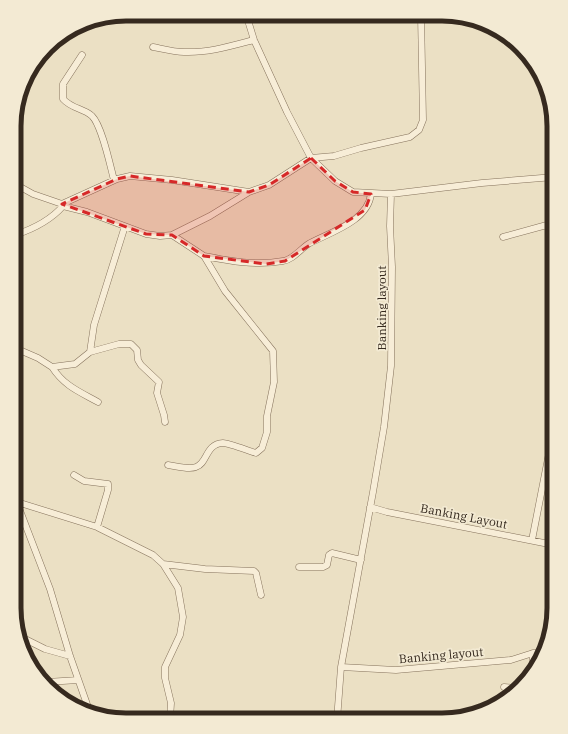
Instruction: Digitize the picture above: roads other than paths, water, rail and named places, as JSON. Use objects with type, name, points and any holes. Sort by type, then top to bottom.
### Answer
[{"type":"street","points":[[248,21],[254,40],[287,112],[311,158],[324,172],[353,192],[391,194],[482,183],[547,178]]},
{"type":"street","points":[[21,187],[33,194],[146,234],[160,236],[172,235],[210,216],[249,192],[269,185],[311,158],[334,156],[361,148],[410,137],[419,130],[423,120],[421,21]]},
{"type":"street","points":[[153,47],[183,52],[195,52],[222,49],[254,40]]},
{"type":"street","points":[[82,54],[63,84],[63,99],[68,105],[93,117],[103,138],[114,180]]},
{"type":"street","points":[[21,233],[34,228],[51,218],[63,205],[114,180],[130,176],[172,180],[249,192]]},
{"type":"street","points":[[172,235],[204,256],[237,262],[266,264],[285,261],[309,243],[344,226],[365,210],[370,202],[371,194]]},
{"type":"street","name":"Banking layout","points":[[338,713],[341,667],[384,427],[391,366],[391,194]]},
{"type":"street","points":[[503,237],[547,225]]},
{"type":"street","points":[[90,352],[94,325],[125,226]]},
{"type":"street","points":[[168,465],[195,468],[202,464],[208,450],[223,443],[256,452],[262,448],[267,432],[267,416],[274,382],[273,351],[225,291],[204,256]]},
{"type":"street","points":[[52,367],[75,364],[90,352],[124,343],[131,344],[135,347],[140,365],[149,371],[160,382],[157,393],[165,422]]},
{"type":"street","points":[[21,351],[38,358],[52,367],[59,378],[70,387],[98,402]]},
{"type":"street","points":[[532,540],[547,464]]},
{"type":"street","points":[[74,475],[84,481],[108,484],[108,490],[97,527]]},
{"type":"street","points":[[21,503],[97,527],[153,555],[162,564],[178,588],[182,617],[180,635],[165,667],[165,678],[171,703],[170,713]]},
{"type":"street","name":"Banking Layout","points":[[370,507],[387,512],[547,543]]},
{"type":"street","points":[[21,513],[50,589],[70,656],[87,705]]},
{"type":"street","points":[[299,567],[323,567],[327,565],[329,555],[332,553],[361,560]]},
{"type":"street","points":[[162,564],[205,569],[254,571],[256,573],[261,595]]},
{"type":"street","points":[[26,640],[45,649],[70,656]]},
{"type":"street","points":[[533,653],[533,661]]},
{"type":"street","name":"Banking layout","points":[[341,667],[396,670],[511,660],[536,653]]},
{"type":"street","points":[[52,682],[78,680]]},
{"type":"street","points":[[504,687],[510,688]]}]
